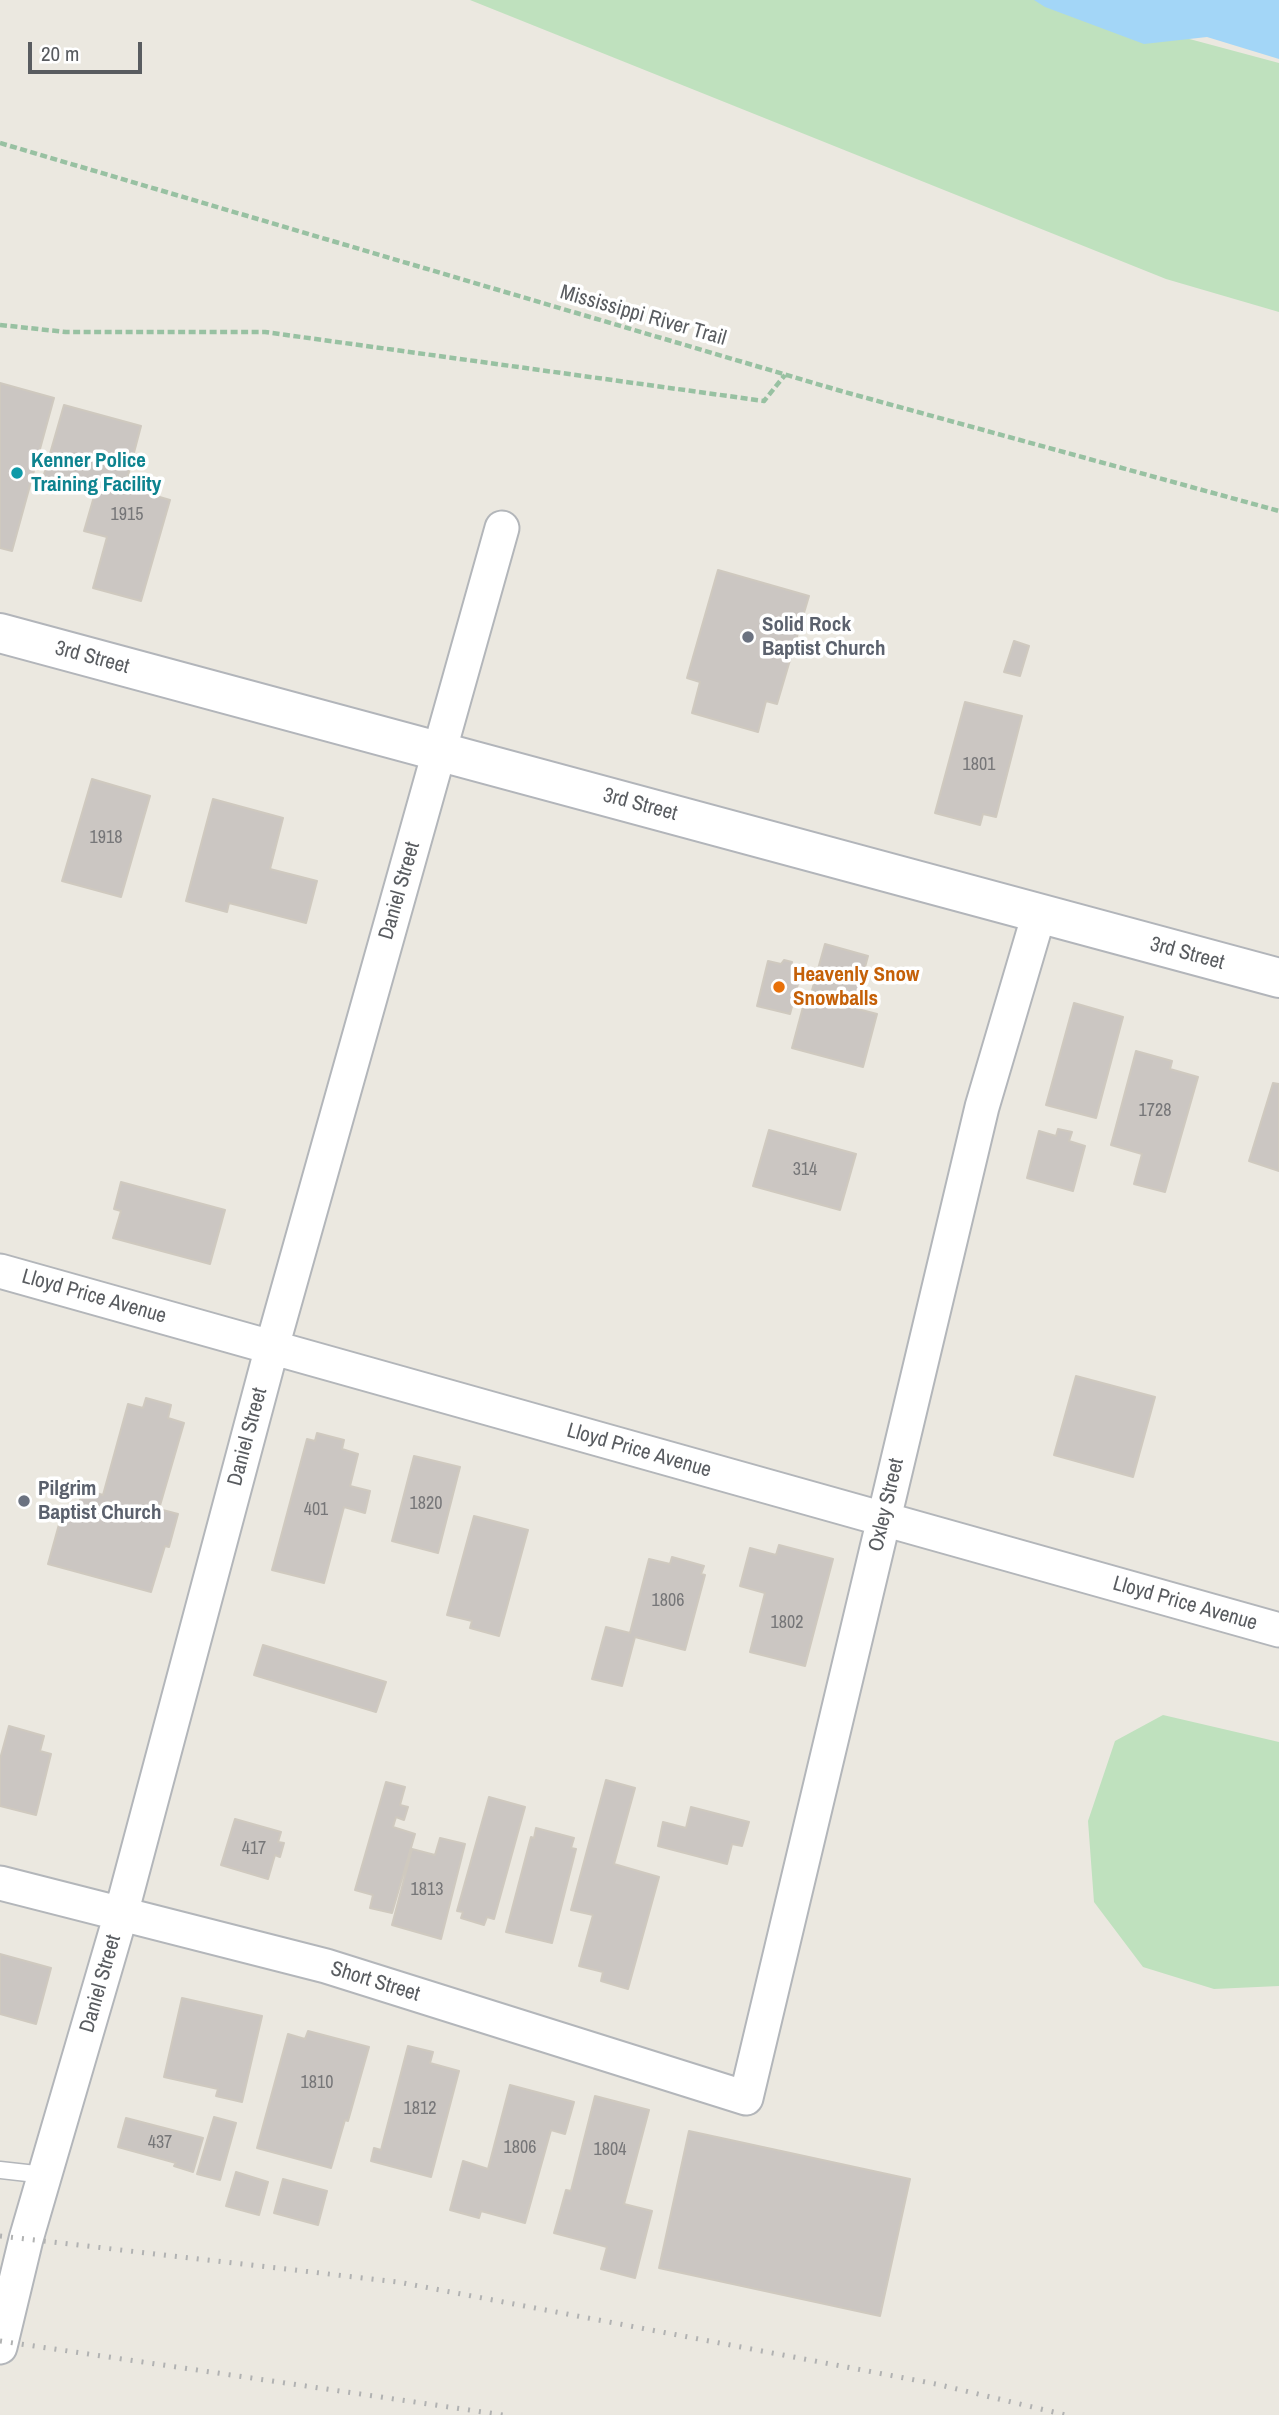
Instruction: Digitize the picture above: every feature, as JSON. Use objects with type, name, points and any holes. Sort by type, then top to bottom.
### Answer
[{"type":"main road","name":"3rd Street","points":[[0,633],[1279,978]]},
{"type":"street","name":"Daniel Street","points":[[0,2347],[26,2239],[121,1914],[272,1348],[502,528]]},
{"type":"street","name":"Oxley Street","points":[[746,2098],[982,1107],[1039,914]]},
{"type":"street","name":"Lloyd Price Avenue","points":[[0,1271],[1279,1630]]},
{"type":"street","name":"Short Street","points":[[0,1883],[326,1966],[746,2098]]},
{"type":"lane","points":[[0,2170],[45,2175]]},
{"type":"path","name":"Mississippi River Trail","points":[[0,143],[785,375],[1279,511]]},
{"type":"path","points":[[0,325],[66,332],[265,332],[764,401],[785,375]]},
{"type":"green space","points":[[470,0],[1044,0],[1279,63],[1279,312],[1166,279]]},
{"type":"green space","points":[[1163,1715],[1279,1742],[1279,1986],[1214,1989],[1143,1967],[1094,1902],[1088,1821],[1115,1741]]},
{"type":"water","points":[[1034,0],[1279,0],[1279,59],[1207,37],[1144,44],[1045,7]]},
{"type":"building","name":"Kenner Police Training Facility","points":[[0,383],[54,398],[12,551],[0,548]]},
{"type":"building","points":[[64,405],[141,426],[125,487],[170,500],[141,601],[93,588],[107,537],[84,531],[95,493],[43,478]]},
{"type":"building","name":"Solid Rock Baptist Church","points":[[718,570],[809,596],[777,704],[766,701],[758,732],[692,713],[700,682],[687,678]]},
{"type":"building","points":[[1014,641],[1029,646],[1020,676],[1004,672]]},
{"type":"building","points":[[965,702],[1022,716],[996,817],[983,814],[980,825],[935,813]]},
{"type":"building","points":[[92,779],[150,796],[121,897],[62,881]]},
{"type":"building","points":[[213,799],[283,818],[270,869],[317,881],[306,923],[229,903],[227,912],[186,901]]},
{"type":"building","points":[[825,944],[868,956],[854,1008],[877,1014],[863,1067],[792,1048],[807,992],[811,994]]},
{"type":"building","name":"Heavenly Snow Snowballs","points":[[784,960],[792,962],[791,966],[802,969],[790,1014],[757,1006],[768,961],[781,964]]},
{"type":"building","points":[[1074,1003],[1123,1017],[1096,1118],[1046,1105]]},
{"type":"building","points":[[1136,1051],[1172,1061],[1170,1069],[1198,1077],[1165,1192],[1134,1184],[1142,1154],[1111,1145]]},
{"type":"building","points":[[1273,1083],[1279,1084],[1279,1171],[1249,1161]]},
{"type":"building","points":[[1058,1129],[1072,1132],[1069,1141],[1085,1146],[1073,1191],[1027,1178],[1039,1131],[1056,1136]]},
{"type":"building","points":[[769,1130],[856,1154],[840,1210],[753,1186]]},
{"type":"building","points":[[121,1182],[225,1210],[210,1264],[113,1238],[121,1211],[114,1209]]},
{"type":"building","points":[[1076,1376],[1155,1397],[1133,1477],[1054,1455]]},
{"type":"building","points":[[146,1398],[171,1405],[168,1418],[184,1423],[159,1509],[178,1514],[169,1547],[165,1546],[151,1592],[48,1564],[63,1510],[76,1515],[83,1489],[103,1495],[128,1404],[143,1408]]},
{"type":"building","points":[[317,1433],[344,1440],[342,1449],[358,1454],[350,1486],[370,1491],[365,1513],[344,1507],[324,1583],[272,1570],[307,1439],[315,1441]]},
{"type":"building","points":[[414,1456],[460,1467],[438,1553],[392,1541]]},
{"type":"building","points":[[474,1516],[528,1530],[499,1636],[470,1628],[472,1621],[447,1615]]},
{"type":"building","points":[[779,1545],[833,1559],[805,1666],[750,1652],[765,1593],[740,1586],[750,1548],[776,1555]]},
{"type":"building","points":[[672,1557],[704,1566],[701,1574],[705,1575],[685,1650],[635,1637],[622,1686],[592,1679],[606,1627],[630,1633],[649,1559],[670,1564]]},
{"type":"building","points":[[263,1645],[386,1682],[376,1712],[254,1675]]},
{"type":"building","points":[[9,1726],[44,1736],[40,1751],[51,1754],[36,1815],[0,1806],[0,1759]]},
{"type":"building","points":[[606,1780],[635,1788],[614,1864],[659,1877],[628,1989],[601,1981],[603,1972],[579,1966],[593,1915],[571,1910]]},
{"type":"building","points":[[386,1782],[405,1787],[400,1805],[408,1807],[404,1820],[396,1817],[393,1827],[415,1834],[392,1913],[370,1908],[373,1895],[355,1890]]},
{"type":"building","points":[[489,1797],[525,1807],[494,1919],[487,1917],[484,1925],[461,1918],[463,1912],[457,1911]]},
{"type":"building","points":[[691,1807],[749,1822],[742,1846],[732,1844],[727,1864],[658,1846],[663,1822],[686,1828]]},
{"type":"building","points":[[235,1819],[281,1832],[278,1842],[284,1843],[280,1857],[275,1855],[268,1879],[221,1865]]},
{"type":"building","points":[[536,1828],[574,1838],[571,1848],[576,1849],[552,1943],[506,1932],[531,1837],[534,1838]]},
{"type":"building","points":[[440,1838],[465,1844],[441,1939],[392,1925],[412,1849],[435,1855]]},
{"type":"building","points":[[0,1954],[51,1968],[36,2024],[0,2014]]},
{"type":"building","points":[[182,1998],[262,2016],[242,2102],[216,2096],[218,2089],[164,2077]]},
{"type":"building","points":[[308,2031],[369,2047],[348,2121],[345,2120],[331,2168],[257,2148],[288,2034],[305,2039]]},
{"type":"building","points":[[408,2046],[433,2052],[430,2063],[459,2071],[431,2177],[371,2161],[374,2148],[381,2150]]},
{"type":"building","points":[[510,2085],[574,2102],[565,2134],[551,2130],[525,2223],[481,2211],[479,2218],[450,2210],[463,2161],[488,2169]]},
{"type":"building","points":[[595,2096],[649,2110],[624,2204],[652,2211],[635,2278],[601,2269],[607,2247],[554,2233],[566,2190],[571,2191]]},
{"type":"building","points":[[214,2117],[236,2123],[220,2180],[197,2174]]},
{"type":"building","points":[[126,2118],[203,2138],[193,2172],[174,2166],[176,2163],[118,2147]]},
{"type":"building","points":[[689,2131],[910,2179],[880,2316],[659,2268]]},
{"type":"building","points":[[236,2172],[268,2182],[259,2215],[226,2206]]},
{"type":"building","points":[[283,2179],[327,2191],[318,2225],[274,2213]]},
{"type":"railway","points":[[0,2236],[398,2282],[936,2384],[1066,2415]]},
{"type":"railway","points":[[0,2341],[503,2415]]},
{"type":"place","name":"Kenner Police Training Facility","points":[[17,473]]},
{"type":"place","name":"Solid Rock Baptist Church","points":[[748,637]]},
{"type":"place","name":"Heavenly Snow Snowballs","points":[[779,987]]},
{"type":"place","name":"Pilgrim Baptist Church","points":[[24,1501]]}]
